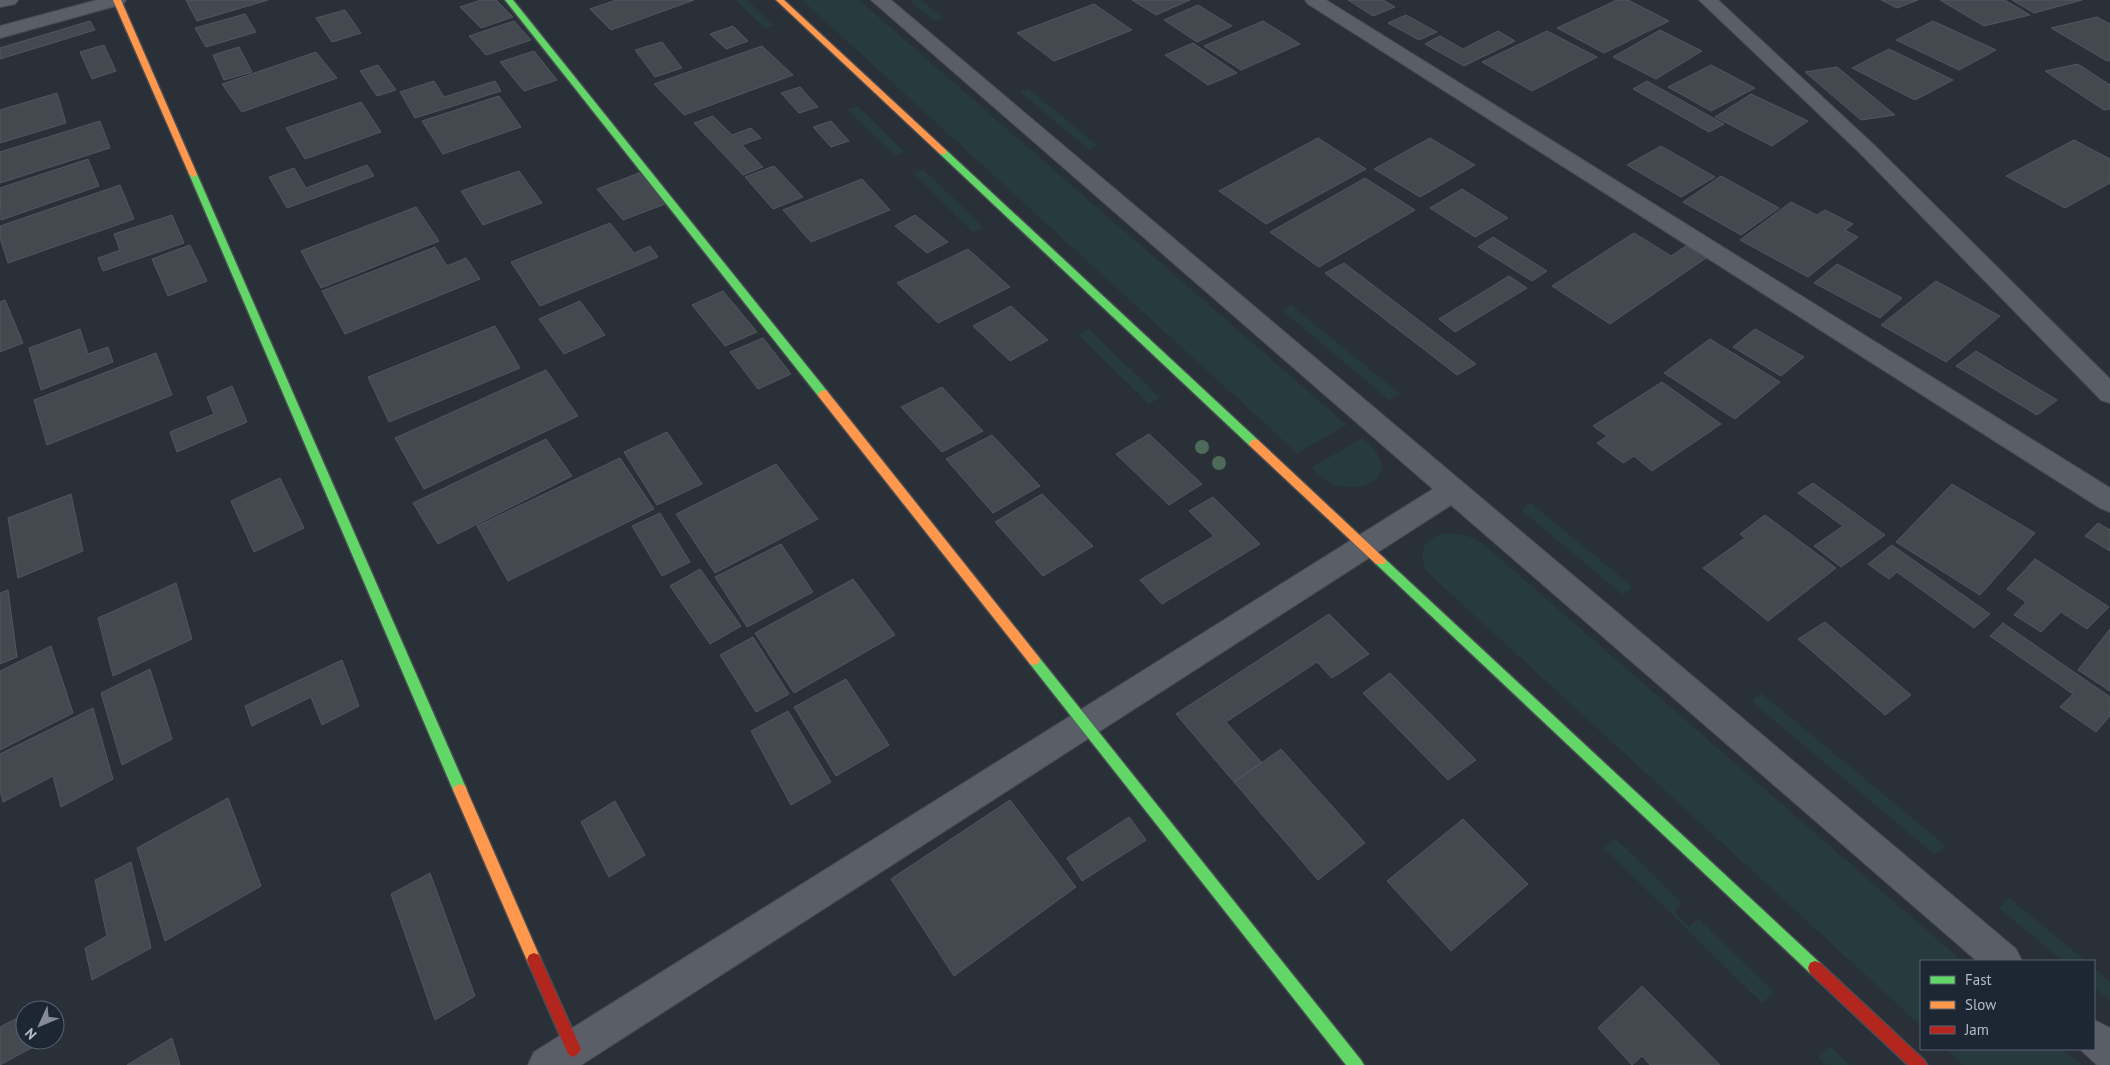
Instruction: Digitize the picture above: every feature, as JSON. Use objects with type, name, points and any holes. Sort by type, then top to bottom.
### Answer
[{"type":"street","points":[[0,2],[10,0]]},
{"type":"street","points":[[0,32],[117,0],[560,1057],[1453,490]]},
{"type":"street","points":[[509,0],[1356,1065]]},
{"type":"street","points":[[780,0],[1919,1065]]},
{"type":"street","points":[[880,0],[2003,960]]},
{"type":"street","points":[[1314,0],[2110,501]]},
{"type":"street","points":[[1689,0],[1732,21]]},
{"type":"street","points":[[1708,0],[1867,149],[2107,384]]},
{"type":"street","points":[[2095,1039],[2110,1052]]},
{"type":"green space","points":[[736,0],[747,0],[774,26],[765,28]]},
{"type":"green space","points":[[802,0],[859,0],[1347,425],[1297,453]]},
{"type":"green space","points":[[909,0],[921,0],[943,18],[934,21]]},
{"type":"green space","points":[[1029,89],[1098,146],[1089,150],[1020,92]]},
{"type":"green space","points":[[857,106],[905,152],[895,156],[847,109]]},
{"type":"green space","points":[[923,169],[983,227],[973,232],[913,173]]},
{"type":"green space","points":[[1291,305],[1400,394],[1389,400],[1282,310]]},
{"type":"green space","points":[[1089,329],[1160,398],[1149,404],[1078,334]]},
{"type":"green space","points":[[1362,438],[1371,445],[1378,455],[1381,465],[1380,473],[1375,480],[1358,486],[1338,486],[1327,481],[1311,468]]},
{"type":"green space","points":[[1531,503],[1633,587],[1623,595],[1521,510]]},
{"type":"green space","points":[[1445,533],[1467,536],[1487,547],[1961,960],[1920,960],[1920,1025],[1425,570],[1422,556],[1423,550],[1427,542]]},
{"type":"green space","points":[[1761,693],[1946,846],[1935,855],[1751,701]]},
{"type":"green space","points":[[1615,838],[1682,903],[1674,912],[1689,927],[1698,918],[1774,992],[1762,1003],[1604,848]]},
{"type":"green space","points":[[2009,898],[2085,960],[2062,960],[1999,908]]},
{"type":"green space","points":[[2095,969],[2110,981],[2110,1001],[2095,988]]},
{"type":"green space","points":[[1830,1046],[1850,1065],[1826,1065],[1818,1057]]},
{"type":"green space","points":[[1947,1050],[2064,1050],[2081,1065],[1963,1065]]},
{"type":"building","points":[[186,0],[268,0],[197,21]]},
{"type":"building","points":[[481,0],[496,0],[513,17],[481,28],[460,7]]},
{"type":"building","points":[[616,0],[694,0],[611,30],[590,9]]},
{"type":"building","points":[[1132,0],[1190,0],[1156,15]]},
{"type":"building","points":[[1348,0],[1383,0],[1395,7],[1373,16]]},
{"type":"building","points":[[1617,0],[1628,0],[1669,21],[1604,53],[1557,28]]},
{"type":"building","points":[[1881,0],[1918,0],[1897,8]]},
{"type":"building","points":[[1940,0],[2005,0],[2030,15],[1984,26]]},
{"type":"building","points":[[2012,0],[2082,0],[2034,13]]},
{"type":"building","points":[[1094,4],[1132,30],[1054,61],[1017,33]]},
{"type":"building","points":[[1198,5],[1232,26],[1197,42],[1164,20]]},
{"type":"building","points":[[345,10],[361,33],[332,42],[316,18]]},
{"type":"building","points":[[245,14],[256,32],[206,47],[195,28]]},
{"type":"building","points":[[1406,15],[1437,32],[1419,40],[1388,23]]},
{"type":"building","points":[[2097,17],[2110,24],[2110,60],[2107,61],[2051,28]]},
{"type":"building","points":[[90,21],[95,30],[0,59],[0,48]]},
{"type":"building","points":[[514,21],[531,40],[486,55],[469,36]]},
{"type":"building","points":[[1263,21],[1300,44],[1241,70],[1204,46]]},
{"type":"building","points":[[1933,21],[1996,50],[1959,70],[1896,40]]},
{"type":"building","points":[[733,26],[748,41],[726,49],[710,34]]},
{"type":"building","points":[[1660,30],[1702,51],[1656,79],[1613,57]]},
{"type":"building","points":[[1498,31],[1515,41],[1464,66],[1425,44],[1440,36],[1463,49]]},
{"type":"building","points":[[1547,31],[1597,57],[1532,91],[1482,62]]},
{"type":"building","points":[[662,42],[682,68],[655,77],[635,50]]},
{"type":"building","points":[[1193,43],[1237,73],[1208,85],[1165,55]]},
{"type":"building","points":[[104,45],[116,71],[92,79],[80,52]]},
{"type":"building","points":[[762,46],[793,75],[684,115],[654,84]]},
{"type":"building","points":[[239,47],[252,72],[224,80],[213,55]]},
{"type":"building","points":[[1889,49],[1953,80],[1915,100],[1852,68]]},
{"type":"building","points":[[534,51],[557,80],[524,91],[500,62]]},
{"type":"building","points":[[316,52],[337,78],[242,112],[222,84]]},
{"type":"building","points":[[2078,64],[2110,85],[2110,109],[2104,110],[2045,71]]},
{"type":"building","points":[[378,65],[396,90],[377,96],[360,71]]},
{"type":"building","points":[[1711,65],[1755,88],[1711,111],[1668,87]]},
{"type":"building","points":[[1837,67],[1895,115],[1861,120],[1805,72]]},
{"type":"building","points":[[434,81],[444,97],[495,81],[501,91],[415,118],[400,92]]},
{"type":"building","points":[[1647,81],[1724,124],[1709,132],[1633,89]]},
{"type":"building","points":[[800,87],[818,107],[799,113],[781,93]]},
{"type":"building","points":[[57,93],[66,123],[0,143],[0,110]]},
{"type":"building","points":[[1751,94],[1808,121],[1772,146],[1715,117]]},
{"type":"building","points":[[499,96],[521,127],[443,154],[422,121]]},
{"type":"building","points":[[361,102],[381,132],[305,159],[286,128]]},
{"type":"building","points":[[713,116],[732,135],[751,128],[761,138],[742,145],[763,167],[743,175],[694,123]]},
{"type":"building","points":[[100,121],[110,148],[0,183],[0,152]]},
{"type":"building","points":[[831,121],[849,141],[831,147],[813,127]]},
{"type":"building","points":[[1318,138],[1366,169],[1266,224],[1219,191]]},
{"type":"building","points":[[1430,138],[1475,165],[1420,197],[1374,169]]},
{"type":"building","points":[[2074,140],[2110,159],[2110,183],[2065,208],[2006,176]]},
{"type":"building","points":[[1661,146],[1715,177],[1681,197],[1627,165]]},
{"type":"building","points":[[88,159],[99,186],[1,220],[0,188]]},
{"type":"building","points":[[367,165],[374,176],[287,208],[269,177],[294,168],[306,188]]},
{"type":"building","points":[[774,166],[803,197],[773,209],[745,177]]},
{"type":"building","points":[[519,171],[542,203],[483,225],[461,191]]},
{"type":"building","points":[[639,173],[665,204],[623,220],[597,189]]},
{"type":"building","points":[[1721,176],[1779,208],[1741,235],[1683,202]]},
{"type":"building","points":[[1365,178],[1415,210],[1319,267],[1270,232]]},
{"type":"building","points":[[862,179],[890,210],[811,242],[783,210]]},
{"type":"building","points":[[120,185],[134,219],[8,263],[0,238],[0,226]]},
{"type":"building","points":[[1462,189],[1508,218],[1475,237],[1430,208]]},
{"type":"building","points":[[1791,202],[1817,215],[1825,210],[1853,224],[1845,230],[1858,237],[1808,277],[1740,240]]},
{"type":"building","points":[[416,207],[439,241],[321,288],[301,251]]},
{"type":"building","points":[[172,215],[184,243],[103,271],[98,258],[120,250],[114,234]]},
{"type":"building","points":[[915,215],[948,242],[927,253],[895,226]]},
{"type":"building","points":[[610,223],[634,253],[650,246],[658,257],[540,306],[511,262]]},
{"type":"building","points":[[1634,233],[1671,256],[1686,246],[1706,258],[1610,324],[1552,286]]},
{"type":"building","points":[[1493,237],[1547,271],[1532,281],[1478,247]]},
{"type":"building","points":[[190,245],[207,281],[168,296],[152,259]]},
{"type":"building","points":[[435,247],[447,266],[466,258],[480,279],[345,334],[322,291]]},
{"type":"building","points":[[968,249],[1010,287],[938,323],[897,283]]},
{"type":"building","points":[[1344,263],[1476,364],[1457,375],[1325,273]]},
{"type":"building","points":[[1837,264],[1902,298],[1880,318],[1814,283]]},
{"type":"building","points":[[1509,276],[1527,288],[1455,332],[1439,319]]},
{"type":"building","points":[[1936,281],[2000,316],[1946,362],[1881,325]]},
{"type":"building","points":[[723,291],[757,332],[725,346],[692,305]]},
{"type":"building","points":[[5,300],[23,343],[0,352],[0,302]]},
{"type":"building","points":[[580,301],[605,335],[564,354],[539,319]]},
{"type":"building","points":[[1011,306],[1048,340],[1010,361],[973,326]]},
{"type":"building","points":[[495,326],[520,368],[389,422],[368,377]]},
{"type":"building","points":[[80,329],[88,354],[108,347],[113,362],[41,390],[29,348]]},
{"type":"building","points":[[1755,329],[1804,357],[1781,376],[1733,347]]},
{"type":"building","points":[[763,338],[791,374],[758,389],[730,352]]},
{"type":"building","points":[[1710,339],[1780,382],[1735,419],[1664,373]]},
{"type":"building","points":[[1976,351],[2057,400],[2037,415],[1956,366]]},
{"type":"building","points":[[156,353],[172,395],[47,445],[34,400]]},
{"type":"building","points":[[546,370],[578,416],[424,489],[395,438]]},
{"type":"building","points":[[1662,382],[1721,424],[1652,471],[1634,456],[1623,463],[1597,443],[1607,436],[1593,426]]},
{"type":"building","points":[[232,386],[247,422],[177,452],[170,432],[214,414],[207,397]]},
{"type":"building","points":[[942,387],[983,431],[942,452],[901,407]]},
{"type":"building","points":[[667,432],[702,484],[657,505],[624,452]]},
{"type":"building","points":[[1149,434],[1202,484],[1169,505],[1116,454]]},
{"type":"building","points":[[992,435],[1040,486],[993,513],[946,459]]},
{"type":"building","points":[[546,439],[572,476],[438,544],[413,503]]},
{"type":"building","points":[[620,458],[654,509],[508,581],[477,526]]},
{"type":"building","points":[[776,464],[818,519],[715,573],[676,514]]},
{"type":"building","points":[[280,478],[304,528],[254,552],[231,501]]},
{"type":"building","points":[[1813,483],[1885,535],[1841,567],[1814,546],[1843,526],[1798,493]]},
{"type":"building","points":[[1952,484],[2035,533],[1980,595],[1896,542]]},
{"type":"building","points":[[71,494],[83,551],[18,578],[8,518]]},
{"type":"building","points":[[1042,494],[1093,546],[1043,576],[995,522]]},
{"type":"building","points":[[1213,497],[1260,544],[1162,604],[1140,580],[1214,536],[1189,511]]},
{"type":"building","points":[[660,513],[690,562],[662,576],[632,526]]},
{"type":"building","points":[[1765,515],[1836,568],[1768,621],[1703,568],[1745,538],[1740,534]]},
{"type":"building","points":[[2098,523],[2110,530],[2110,551],[2085,536]]},
{"type":"building","points":[[781,544],[813,592],[747,627],[715,577]]},
{"type":"building","points":[[1892,545],[1990,614],[1974,628],[1897,572],[1889,579],[1868,564]]},
{"type":"building","points":[[2035,559],[2109,607],[2087,629],[2061,612],[2041,632],[2014,615],[2026,602],[2007,589]]},
{"type":"building","points":[[700,569],[741,626],[710,644],[670,586]]},
{"type":"building","points":[[853,579],[895,635],[794,693],[755,633]]},
{"type":"building","points":[[176,583],[192,639],[113,676],[98,618]]},
{"type":"building","points":[[8,590],[17,657],[0,664],[0,593]]},
{"type":"building","points":[[1329,614],[1369,654],[1332,678],[1317,662],[1226,722],[1262,763],[1234,782],[1176,714]]},
{"type":"building","points":[[1825,622],[1911,695],[1885,715],[1798,639]]},
{"type":"building","points":[[2003,623],[2110,697],[2110,716],[2096,732],[2060,707],[2073,694],[1990,636]]},
{"type":"building","points":[[2110,629],[2110,691],[2078,670]]},
{"type":"building","points":[[753,637],[789,694],[756,712],[720,655]]},
{"type":"building","points":[[51,646],[73,713],[0,750],[0,671]]},
{"type":"building","points":[[342,660],[359,706],[322,725],[311,697],[252,726],[245,706]]},
{"type":"building","points":[[150,669],[172,739],[122,765],[101,693]]},
{"type":"building","points":[[1390,673],[1476,760],[1448,780],[1363,693]]},
{"type":"building","points":[[846,679],[889,745],[836,776],[794,707]]},
{"type":"building","points":[[93,708],[113,779],[61,807],[53,776],[3,802],[0,790],[0,754]]},
{"type":"building","points":[[788,711],[831,782],[791,805],[751,731]]},
{"type":"building","points":[[1281,749],[1365,843],[1318,880],[1234,782]]},
{"type":"building","points":[[228,798],[261,886],[165,941],[137,848]]},
{"type":"building","points":[[1010,800],[1076,887],[954,976],[891,879]]},
{"type":"building","points":[[615,801],[645,855],[609,877],[581,822]]},
{"type":"building","points":[[1129,817],[1146,840],[1082,881],[1067,858]]},
{"type":"building","points":[[1463,819],[1528,884],[1451,951],[1387,881]]},
{"type":"building","points":[[131,862],[151,948],[92,980],[85,948],[107,936],[95,880]]},
{"type":"building","points":[[430,873],[475,996],[435,1020],[391,894]]},
{"type":"building","points":[[1642,986],[1720,1065],[1650,1065],[1642,1056],[1632,1065],[1598,1028]]},
{"type":"building","points":[[15,1019],[15,1050],[28,1050],[0,1065],[0,1027]]},
{"type":"building","points":[[172,1038],[180,1065],[127,1065]]},
{"type":"traffic: fast","points":[[509,0],[823,394]]},
{"type":"traffic: fast","points":[[943,152],[1254,443]]},
{"type":"traffic: fast","points":[[193,174],[460,790]]},
{"type":"traffic: fast","points":[[1380,561],[1815,968]]},
{"type":"traffic: fast","points":[[1034,660],[1356,1065]]},
{"type":"traffic: slow","points":[[117,0],[193,174]]},
{"type":"traffic: slow","points":[[780,0],[943,152]]},
{"type":"traffic: slow","points":[[823,394],[1034,660]]},
{"type":"traffic: slow","points":[[1254,443],[1380,561]]},
{"type":"traffic: slow","points":[[460,790],[534,960]]},
{"type":"traffic: jam","points":[[534,960],[573,1049]]},
{"type":"traffic: jam","points":[[1815,968],[1919,1065]]}]
